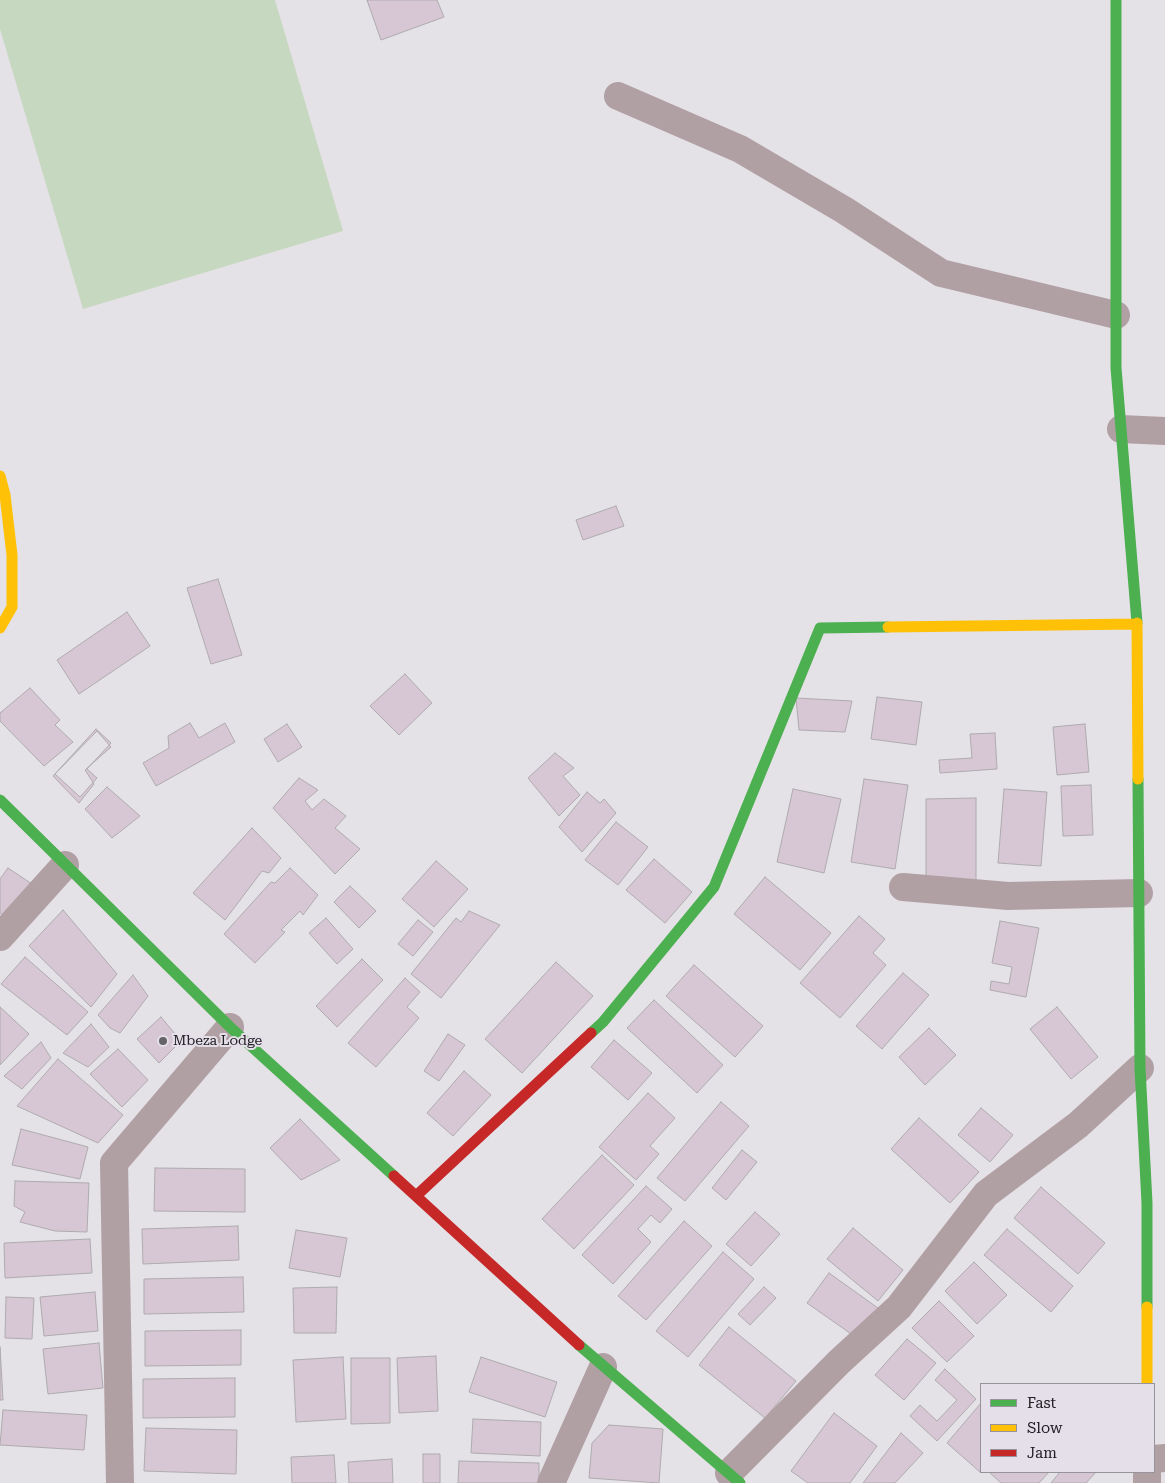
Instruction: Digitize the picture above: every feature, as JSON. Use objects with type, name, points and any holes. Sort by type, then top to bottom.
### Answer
[{"type":"street","points":[[1116,0],[1116,368],[1137,624],[1140,1068],[1146,1203],[1147,1383]]},
{"type":"street","points":[[618,96],[740,149],[844,210],[941,273],[1116,315]]},
{"type":"street","points":[[1121,429],[1165,431]]},
{"type":"street","points":[[0,476],[6,495],[12,556],[12,607],[0,628]]},
{"type":"street","points":[[416,1196],[602,1022],[714,887],[820,628],[1137,624]]},
{"type":"street","points":[[0,800],[230,1027],[603,1367],[735,1478],[839,1362],[899,1307],[986,1194],[1078,1125],[1140,1068]]},
{"type":"street","points":[[0,937],[65,865]]},
{"type":"street","points":[[903,887],[1008,896],[1139,893]]},
{"type":"street","points":[[120,1483],[114,1163],[230,1027]]},
{"type":"street","points":[[551,1483],[603,1367]]},
{"type":"green space","points":[[0,0],[275,0],[343,231],[83,309],[0,29]]},
{"type":"building","points":[[367,0],[437,0],[444,17],[381,40]]},
{"type":"building","points":[[616,506],[624,526],[583,540],[576,520]]},
{"type":"building","points":[[218,579],[242,655],[211,664],[187,588]]},
{"type":"building","points":[[127,612],[150,646],[79,694],[57,660]]},
{"type":"building","points":[[405,674],[432,703],[399,735],[370,706]]},
{"type":"building","points":[[30,688],[60,720],[55,725],[73,742],[44,766],[0,721],[0,713]]},
{"type":"building","points":[[877,697],[922,702],[916,745],[871,739]]},
{"type":"building","points":[[796,698],[852,701],[845,732],[799,730]]},
{"type":"building","points":[[190,723],[199,738],[225,723],[235,742],[156,786],[143,763],[169,748],[168,736]]},
{"type":"building","points":[[287,724],[302,747],[278,762],[264,739]]},
{"type":"building","points":[[1085,724],[1089,772],[1057,775],[1053,727]]},
{"type":"building","points":[[96,729],[111,743],[87,769],[97,778],[80,797],[55,774]]},
{"type":"building","points":[[97,731],[111,747],[85,770],[94,784],[79,803],[53,776]]},
{"type":"building","points":[[995,733],[997,769],[940,773],[939,760],[972,758],[970,734]]},
{"type":"building","points":[[555,753],[574,768],[563,776],[580,795],[559,816],[528,778]]},
{"type":"building","points":[[299,778],[318,790],[305,801],[312,810],[324,799],[346,816],[335,828],[360,849],[335,874],[273,808]]},
{"type":"building","points":[[864,779],[908,785],[895,869],[851,862]]},
{"type":"building","points":[[1091,785],[1093,835],[1063,836],[1061,786]]},
{"type":"building","points":[[107,787],[140,816],[112,838],[85,809]]},
{"type":"building","points":[[793,789],[841,799],[824,873],[777,862]]},
{"type":"building","points":[[1004,789],[1047,792],[1041,866],[998,863]]},
{"type":"building","points":[[587,792],[600,803],[604,799],[616,813],[582,852],[559,827]]},
{"type":"building","points":[[976,798],[976,885],[926,885],[926,799]]},
{"type":"building","points":[[616,822],[648,847],[618,885],[585,860]]},
{"type":"building","points":[[252,828],[281,858],[269,873],[262,871],[225,920],[193,893]]},
{"type":"building","points":[[654,859],[692,892],[665,923],[626,890]]},
{"type":"building","points":[[436,861],[468,889],[434,927],[402,899]]},
{"type":"building","points":[[8,868],[35,886],[6,918],[0,913],[0,879]]},
{"type":"building","points":[[290,868],[318,895],[303,915],[300,911],[281,930],[285,932],[255,963],[224,934],[271,882],[275,883]]},
{"type":"building","points":[[765,877],[831,933],[800,970],[734,914]]},
{"type":"building","points":[[350,886],[376,911],[359,928],[334,902]]},
{"type":"building","points":[[63,910],[117,974],[91,1007],[29,946]]},
{"type":"building","points":[[469,911],[500,925],[441,998],[411,974],[456,918],[461,922]]},
{"type":"building","points":[[859,916],[885,939],[873,953],[886,965],[840,1018],[800,983]]},
{"type":"building","points":[[326,918],[353,949],[337,964],[309,933]]},
{"type":"building","points":[[418,920],[433,932],[413,956],[398,944]]},
{"type":"building","points":[[1000,921],[1039,928],[1026,997],[990,990],[991,981],[1009,984],[1012,967],[992,963]]},
{"type":"building","points":[[25,957],[88,1012],[67,1035],[1,984]]},
{"type":"building","points":[[362,959],[383,980],[337,1027],[316,1006]]},
{"type":"building","points":[[556,962],[593,996],[522,1073],[485,1039]]},
{"type":"building","points":[[694,965],[763,1026],[735,1057],[666,996]]},
{"type":"building","points":[[903,973],[929,995],[882,1049],[856,1026]]},
{"type":"building","points":[[133,975],[148,996],[120,1033],[110,1028],[98,1015]]},
{"type":"building","points":[[405,978],[420,992],[407,1007],[419,1018],[376,1067],[348,1043]]},
{"type":"building","points":[[654,1000],[723,1065],[697,1093],[627,1028]]},
{"type":"building","points":[[0,1007],[29,1034],[0,1065]]},
{"type":"building","points":[[1057,1007],[1098,1057],[1071,1079],[1030,1029]]},
{"type":"building","points":[[161,1017],[181,1041],[159,1063],[137,1039]]},
{"type":"building","points":[[91,1024],[109,1047],[88,1067],[63,1053]]},
{"type":"building","points":[[929,1028],[956,1055],[925,1085],[899,1057]]},
{"type":"building","points":[[448,1034],[465,1045],[439,1081],[424,1071]]},
{"type":"building","points":[[614,1040],[652,1073],[628,1100],[591,1067]]},
{"type":"building","points":[[41,1042],[51,1058],[22,1089],[4,1076]]},
{"type":"building","points":[[118,1049],[148,1080],[122,1107],[90,1074]]},
{"type":"building","points":[[58,1059],[123,1115],[98,1143],[17,1106]]},
{"type":"building","points":[[464,1071],[491,1095],[453,1136],[427,1113]]},
{"type":"building","points":[[648,1093],[675,1118],[650,1146],[659,1154],[636,1180],[599,1147]]},
{"type":"building","points":[[721,1102],[749,1126],[685,1201],[657,1178]]},
{"type":"building","points":[[981,1108],[1013,1135],[990,1162],[958,1135]]},
{"type":"building","points":[[919,1118],[979,1172],[950,1203],[891,1149]]},
{"type":"building","points":[[300,1119],[340,1160],[301,1180],[270,1148]]},
{"type":"building","points":[[21,1129],[88,1147],[80,1179],[12,1165]]},
{"type":"building","points":[[742,1150],[757,1162],[726,1200],[712,1188]]},
{"type":"building","points":[[602,1155],[634,1185],[574,1249],[542,1219]]},
{"type":"building","points":[[155,1168],[245,1169],[245,1212],[154,1211]]},
{"type":"building","points":[[15,1181],[89,1183],[87,1232],[55,1231],[20,1222],[25,1212],[14,1206]]},
{"type":"building","points":[[646,1186],[672,1209],[660,1223],[651,1215],[638,1229],[651,1242],[613,1284],[582,1255]]},
{"type":"building","points":[[1041,1187],[1105,1243],[1078,1274],[1014,1218]]},
{"type":"building","points":[[755,1212],[780,1234],[751,1266],[726,1244]]},
{"type":"building","points":[[684,1221],[712,1246],[646,1320],[618,1296]]},
{"type":"building","points":[[238,1226],[239,1260],[143,1264],[142,1229]]},
{"type":"building","points":[[853,1228],[903,1270],[878,1301],[827,1259]]},
{"type":"building","points":[[1007,1229],[1073,1286],[1051,1312],[984,1255]]},
{"type":"building","points":[[296,1230],[347,1238],[340,1277],[289,1268]]},
{"type":"building","points":[[90,1239],[92,1273],[5,1278],[4,1243]]},
{"type":"building","points":[[723,1252],[754,1279],[688,1357],[656,1331]]},
{"type":"building","points":[[974,1262],[1007,1295],[977,1324],[945,1291]]},
{"type":"building","points":[[829,1273],[878,1308],[854,1336],[807,1303]]},
{"type":"building","points":[[243,1277],[244,1312],[144,1314],[144,1279]]},
{"type":"building","points":[[337,1287],[336,1333],[294,1333],[293,1288]]},
{"type":"building","points":[[764,1287],[776,1298],[750,1325],[738,1314]]},
{"type":"building","points":[[95,1292],[98,1331],[44,1336],[40,1297]]},
{"type":"building","points":[[6,1297],[34,1298],[32,1339],[5,1338]]},
{"type":"building","points":[[939,1301],[974,1336],[947,1362],[912,1328]]},
{"type":"building","points":[[729,1327],[796,1381],[765,1418],[699,1365]]},
{"type":"building","points":[[241,1330],[241,1365],[145,1366],[145,1331]]},
{"type":"building","points":[[907,1339],[936,1363],[904,1400],[875,1375]]},
{"type":"building","points":[[99,1343],[103,1388],[48,1394],[43,1349]]},
{"type":"building","points":[[0,1347],[3,1400],[0,1400]]},
{"type":"building","points":[[436,1356],[438,1411],[399,1413],[397,1358]]},
{"type":"building","points":[[343,1357],[346,1419],[296,1422],[293,1360]]},
{"type":"building","points":[[481,1357],[557,1382],[545,1417],[469,1392]]},
{"type":"building","points":[[351,1358],[390,1358],[390,1423],[351,1424]]},
{"type":"building","points":[[945,1369],[976,1399],[937,1441],[910,1416],[920,1405],[937,1421],[957,1400],[935,1380]]},
{"type":"building","points":[[235,1378],[235,1417],[143,1418],[143,1379]]},
{"type":"building","points":[[980,1404],[980,1472],[947,1443]]},
{"type":"building","points":[[3,1410],[87,1415],[84,1450],[0,1445]]},
{"type":"building","points":[[834,1413],[877,1446],[850,1483],[808,1483],[791,1471]]},
{"type":"building","points":[[473,1419],[541,1422],[540,1456],[471,1453]]},
{"type":"building","points":[[609,1425],[663,1429],[659,1483],[589,1478],[592,1443]]},
{"type":"building","points":[[146,1428],[237,1430],[236,1474],[144,1471]]},
{"type":"building","points":[[901,1433],[923,1453],[895,1483],[863,1483]]},
{"type":"building","points":[[423,1454],[440,1454],[440,1483],[423,1483]]},
{"type":"building","points":[[334,1455],[336,1483],[292,1483],[291,1457]]},
{"type":"building","points":[[392,1459],[393,1483],[349,1483],[348,1462]]},
{"type":"building","points":[[459,1461],[539,1463],[539,1483],[458,1483]]},
{"type":"building","points":[[990,1473],[1048,1473],[1039,1483],[1001,1483]]},
{"type":"building","points":[[1059,1473],[1095,1473],[1086,1483],[1051,1483]]},
{"type":"traffic: fast","points":[[1116,0],[1116,368],[1137,623]]},
{"type":"traffic: fast","points":[[591,1033],[603,1022],[714,887],[820,628],[888,627]]},
{"type":"traffic: fast","points":[[1138,779],[1140,1068],[1147,1203],[1147,1307]]},
{"type":"traffic: fast","points":[[0,800],[230,1027],[394,1176]]},
{"type":"traffic: fast","points":[[579,1345],[740,1483]]},
{"type":"traffic: slow","points":[[0,476],[5,495],[12,555],[12,607],[0,628]]},
{"type":"traffic: slow","points":[[1137,623],[1138,779]]},
{"type":"traffic: slow","points":[[888,627],[1137,624]]},
{"type":"traffic: slow","points":[[1147,1307],[1147,1383]]},
{"type":"traffic: jam","points":[[416,1196],[591,1033]]},
{"type":"traffic: jam","points":[[394,1176],[579,1345]]},
{"type":"place","name":"Mbeza Lodge","points":[[163,1041]]}]
